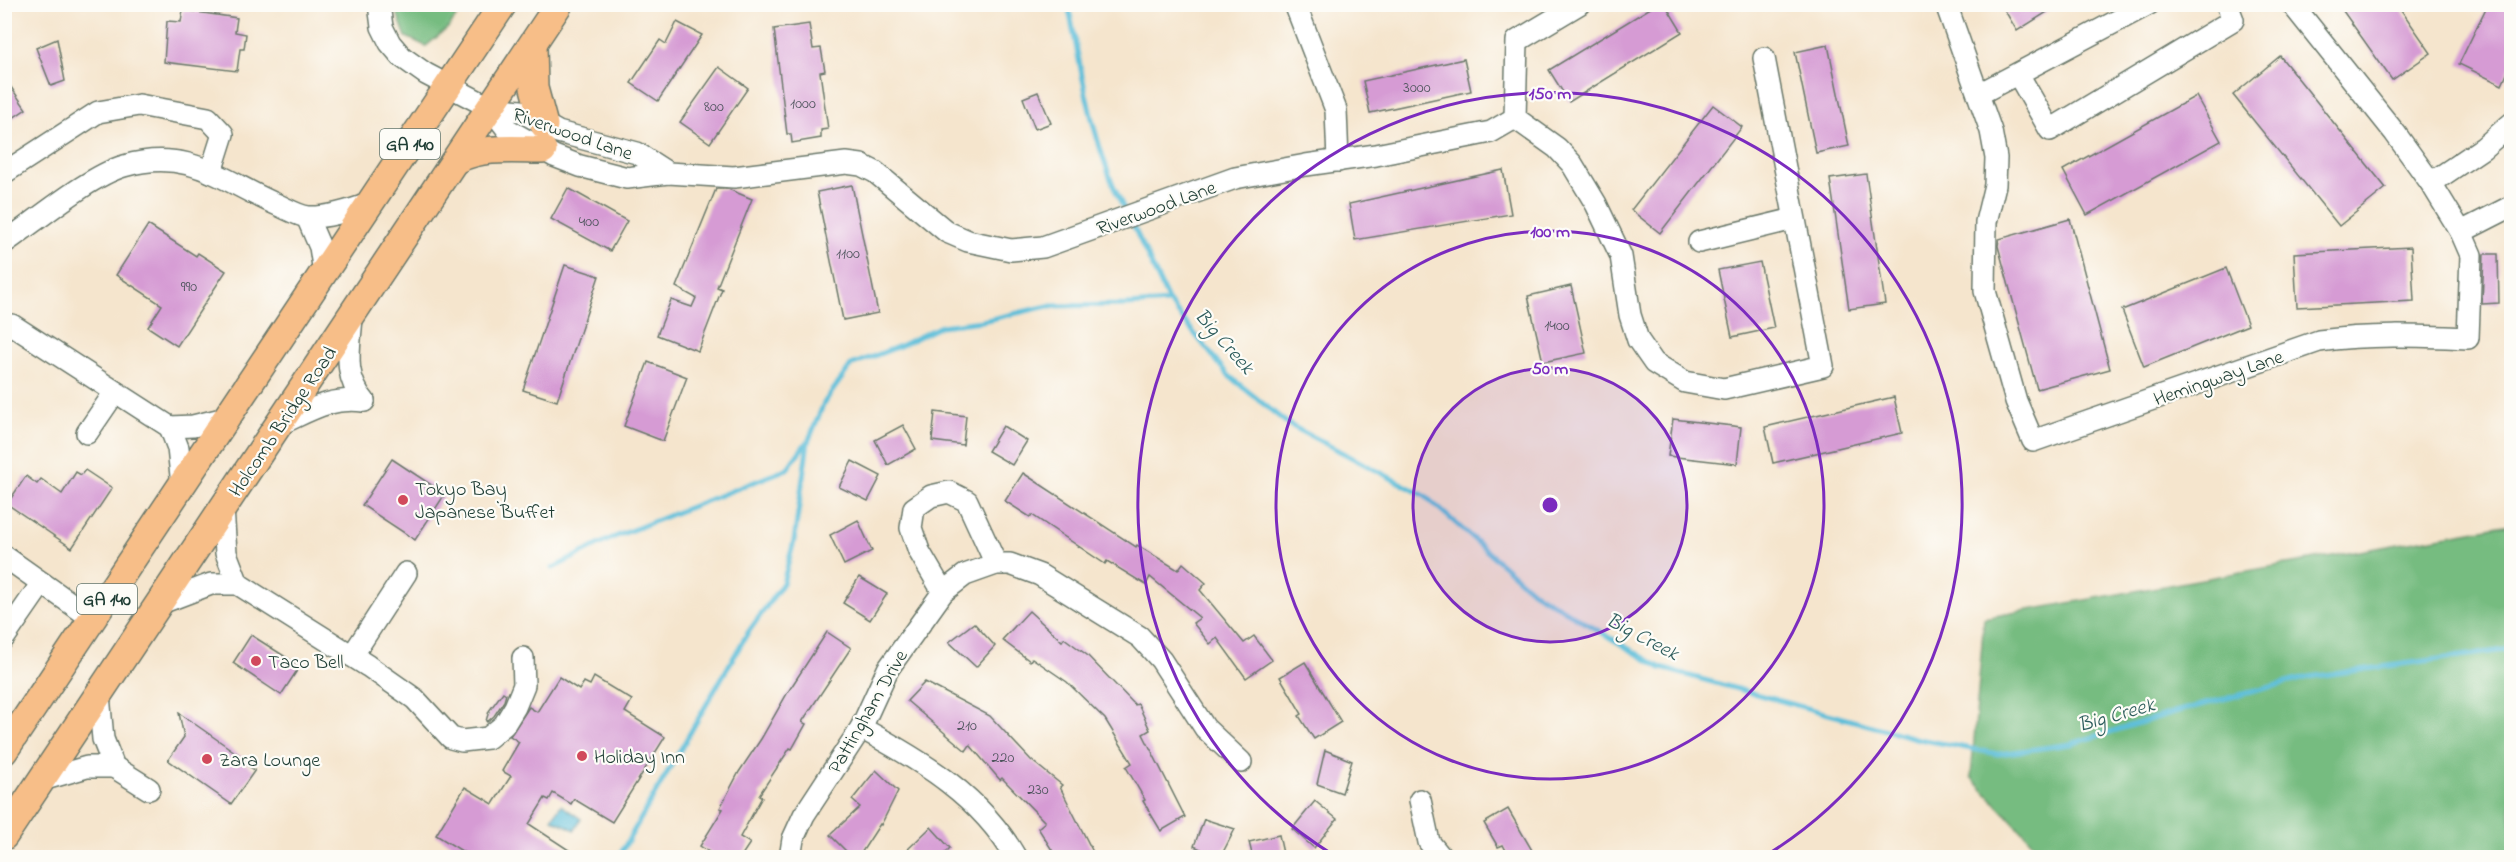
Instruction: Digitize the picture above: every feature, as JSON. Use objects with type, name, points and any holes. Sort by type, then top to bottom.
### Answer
[{"type":"main road","name":"GA 140","points":[[4,751],[503,4]]},
{"type":"main road","name":"Holcomb Bridge Road","points":[[4,836],[458,159],[559,4]]},
{"type":"main road","points":[[458,159],[472,153],[490,151],[543,137],[534,88],[533,45]]},
{"type":"street","points":[[379,4],[382,27],[396,50],[419,69],[491,108]]},
{"type":"street","points":[[1295,4],[1336,110],[1338,161]]},
{"type":"street","points":[[1579,4],[1517,41],[1515,118],[1557,148],[1572,164],[1596,204],[1621,256],[1630,315],[1638,340],[1654,363],[1685,382],[1724,388],[1823,366],[1764,58]]},
{"type":"street","name":"Hemingway Lane","points":[[1946,4],[1991,131],[1996,158],[1995,185],[1986,222],[1985,291],[2016,401],[2033,441],[2319,341],[2339,338],[2412,336],[2468,338],[2471,255],[2461,232],[2431,183],[2395,133],[2292,4]]},
{"type":"street","points":[[1978,94],[2149,4]]},
{"type":"street","points":[[2018,74],[2050,130],[2234,20],[2227,4]]},
{"type":"street","points":[[4,173],[99,112],[139,105],[208,118],[223,134],[211,172]]},
{"type":"street","name":"Riverwood Lane","points":[[491,108],[507,129],[543,137],[580,166],[627,178],[668,173],[734,177],[846,163],[861,165],[875,172],[947,232],[968,241],[1011,250],[1043,247],[1235,178],[1491,132],[1515,118]]},
{"type":"street","points":[[2431,183],[2483,148],[2511,123]]},
{"type":"street","points":[[4,243],[96,179],[121,167],[145,161],[176,161],[202,167],[258,197],[307,217],[353,209],[370,203]]},
{"type":"street","points":[[2461,232],[2511,206]]},
{"type":"street","points":[[307,217],[320,247],[324,273]]},
{"type":"street","points":[[1699,242],[1794,219]]},
{"type":"street","points":[[280,424],[328,402],[344,399],[364,401],[357,392],[350,375],[352,317]]},
{"type":"street","points":[[4,327],[12,325],[170,427],[193,426],[226,418]]},
{"type":"street","points":[[87,433],[115,392]]},
{"type":"street","points":[[170,427],[178,448],[182,485]]},
{"type":"street","points":[[942,592],[919,550],[911,528],[914,508],[931,496],[949,492],[967,501],[996,564],[1010,564],[1040,575],[1140,637],[1161,660],[1205,728],[1241,762]]},
{"type":"street","points":[[223,508],[226,553],[237,585]]},
{"type":"street","points":[[4,556],[93,619]]},
{"type":"street","name":"Pattingham Drive","points":[[789,858],[793,840],[804,815],[861,728],[888,669],[942,592],[966,575],[996,564]]},
{"type":"street","points":[[352,656],[406,573]]},
{"type":"street","points":[[4,638],[42,583]]},
{"type":"street","points":[[161,603],[211,584],[237,585],[352,656],[415,699],[451,738],[462,741],[488,738],[504,725],[524,685],[523,658]]},
{"type":"street","points":[[99,695],[103,739],[114,766],[149,789]]},
{"type":"street","points":[[861,728],[956,786],[994,824],[1016,858]]},
{"type":"street","points":[[42,780],[87,767],[114,766]]},
{"type":"street","points":[[1420,800],[1430,842],[1442,858]]},
{"type":"green space","points":[[394,4],[465,5],[449,27],[426,46],[406,37]]},
{"type":"green space","points":[[2511,524],[2511,857],[2046,857],[1971,777],[1984,618]]},
{"type":"water","points":[[561,805],[581,819],[575,830],[552,819]]},
{"type":"building","points":[[1657,4],[1665,4],[1682,32],[1569,102],[1549,70]]},
{"type":"building","points":[[2001,4],[2060,4],[2017,31]]},
{"type":"building","points":[[2338,4],[2397,4],[2431,53],[2392,80]]},
{"type":"building","points":[[2488,4],[2511,4],[2511,65],[2502,85],[2459,64]]},
{"type":"building","points":[[183,10],[237,18],[235,32],[246,34],[244,49],[240,49],[237,71],[164,62],[167,21],[181,22]]},
{"type":"building","points":[[677,22],[702,35],[658,101],[631,83],[660,40],[666,44]]},
{"type":"building","points":[[809,24],[813,49],[821,48],[825,71],[820,72],[828,129],[821,130],[821,138],[792,143],[791,134],[787,134],[774,29]]},
{"type":"building","points":[[57,39],[65,81],[51,86],[36,48]]},
{"type":"building","points":[[1828,45],[1849,146],[1816,153],[1795,52]]},
{"type":"building","points":[[2280,56],[2386,188],[2339,226],[2233,95]]},
{"type":"building","points":[[1464,59],[1471,91],[1370,113],[1363,81]]},
{"type":"building","points":[[719,67],[748,88],[710,143],[680,122]]},
{"type":"building","points":[[4,77],[26,109],[4,124]]},
{"type":"building","points":[[1038,92],[1051,123],[1035,129],[1023,98]]},
{"type":"building","points":[[2196,96],[2221,141],[2087,215],[2063,170]]},
{"type":"building","points":[[1713,105],[1742,127],[1660,233],[1631,210]]},
{"type":"building","points":[[1503,170],[1511,214],[1355,240],[1349,204]]},
{"type":"building","points":[[1866,174],[1885,304],[1849,309],[1830,179]]},
{"type":"building","points":[[852,185],[878,313],[843,320],[817,192]]},
{"type":"building","points":[[568,188],[627,221],[610,251],[551,219]]},
{"type":"building","points":[[716,189],[728,189],[752,199],[717,287],[722,289],[698,351],[657,335],[671,300],[692,307],[696,298],[676,287]]},
{"type":"building","points":[[2070,219],[2110,369],[2037,389],[1998,246],[1999,239]]},
{"type":"building","points":[[148,225],[196,256],[198,253],[226,271],[177,346],[148,327],[162,305],[116,275]]},
{"type":"building","points":[[2411,247],[2414,301],[2297,307],[2294,253]]},
{"type":"building","points":[[2484,254],[2498,254],[2499,303],[2482,304]]},
{"type":"building","points":[[1760,262],[1774,328],[1732,337],[1718,270]]},
{"type":"building","points":[[565,265],[599,276],[557,401],[523,390]]},
{"type":"building","points":[[2226,268],[2248,325],[2144,367],[2122,310]]},
{"type":"building","points":[[1571,286],[1586,353],[1543,362],[1528,296]]},
{"type":"building","points":[[648,362],[687,377],[663,441],[624,426]]},
{"type":"building","points":[[1894,397],[1902,433],[1773,463],[1765,427]]},
{"type":"building","points":[[935,412],[966,416],[963,445],[932,441]]},
{"type":"building","points":[[1673,419],[1741,427],[1737,464],[1668,456]]},
{"type":"building","points":[[903,425],[916,449],[888,465],[875,440]]},
{"type":"building","points":[[1003,426],[1027,441],[1012,465],[988,451]]},
{"type":"building","name":"Tokyo Bay Japanese Buffet","points":[[392,459],[445,494],[415,540],[362,505]]},
{"type":"building","points":[[852,461],[881,476],[868,501],[839,487]]},
{"type":"building","points":[[85,470],[112,488],[72,548],[7,504],[26,476],[37,484],[41,479],[62,494],[76,472],[81,475]]},
{"type":"building","points":[[1023,473],[1136,547],[1137,545],[1178,570],[1183,563],[1206,583],[1200,590],[1244,643],[1254,636],[1272,660],[1246,678],[1217,638],[1210,644],[1193,623],[1200,618],[1150,577],[1146,585],[1107,561],[1105,564],[1032,515],[1030,517],[1005,501]]},
{"type":"building","points":[[858,520],[872,551],[844,565],[830,535]]},
{"type":"building","points":[[859,577],[887,594],[870,620],[843,603]]},
{"type":"building","points":[[1029,611],[1062,641],[1064,638],[1087,655],[1135,705],[1138,704],[1150,730],[1143,734],[1185,817],[1161,831],[1126,767],[1132,763],[1105,719],[1067,682],[1032,658],[1030,661],[1002,640]]},
{"type":"building","points":[[974,623],[995,646],[976,667],[949,642]]},
{"type":"building","points":[[827,632],[851,648],[802,722],[806,724],[792,749],[790,748],[759,795],[762,797],[740,837],[750,843],[740,858],[718,858],[700,846],[723,809],[720,808],[739,772]]},
{"type":"building","points":[[251,635],[300,666],[281,695],[233,663]]},
{"type":"building","points":[[1305,662],[1341,722],[1314,739],[1299,716],[1302,714],[1280,677]]},
{"type":"building","name":"Holiday Inn","points":[[559,677],[579,690],[584,682],[590,685],[594,677],[632,700],[625,712],[665,737],[612,822],[574,799],[571,804],[553,793],[549,800],[545,798],[529,824],[581,858],[473,858],[436,835],[465,787],[493,804],[511,776],[502,771],[519,742],[510,736],[529,707],[537,712]]},
{"type":"building","points":[[925,682],[990,716],[1031,760],[1062,785],[1060,787],[1096,858],[1057,858],[1038,828],[1045,822],[1002,778],[1000,780],[970,745],[966,751],[907,701]]},
{"type":"building","points":[[503,692],[506,694],[504,701],[487,722],[489,711]]},
{"type":"building","name":"Zara Lounge","points":[[179,713],[245,759],[242,762],[255,770],[231,804],[168,760],[184,737]]},
{"type":"building","points":[[1325,750],[1352,761],[1342,793],[1317,784]]},
{"type":"building","points":[[876,770],[898,791],[881,825],[858,858],[853,858],[830,835],[860,807],[852,800]]},
{"type":"building","points":[[1315,801],[1337,819],[1314,848],[1292,829]]},
{"type":"building","points":[[1508,809],[1533,852],[1523,858],[1510,858],[1503,845],[1498,847],[1484,823]]},
{"type":"building","points":[[1204,819],[1235,829],[1220,858],[1194,846]]},
{"type":"building","points":[[931,827],[950,848],[940,858],[915,858],[908,849]]},
{"type":"building","points":[[1279,835],[1284,858],[1253,858],[1249,842]]},
{"type":"waterway","name":"Big Creek","points":[[1068,4],[1097,137],[1126,213]]},
{"type":"waterway","name":"Big Creek","points":[[1131,221],[1169,302],[1228,375],[1288,424],[1425,496],[1532,591],[1661,668],[1919,739],[1998,754],[2071,744],[2178,711],[2309,677],[2512,649]]},
{"type":"waterway","points":[[618,858],[747,634],[783,583],[794,541],[808,442],[824,403],[851,365],[900,346],[941,326],[982,321],[1048,306],[1169,302]]},
{"type":"waterway","points":[[553,568],[612,538],[787,469],[806,443]]},
{"type":"place","name":"Tokyo Bay Japanese Buffet","points":[[403,500]]},
{"type":"place","name":"Taco Bell","points":[[256,661]]},
{"type":"place","name":"Holiday Inn","points":[[582,756]]},
{"type":"place","name":"Zara Lounge","points":[[207,759]]}]
